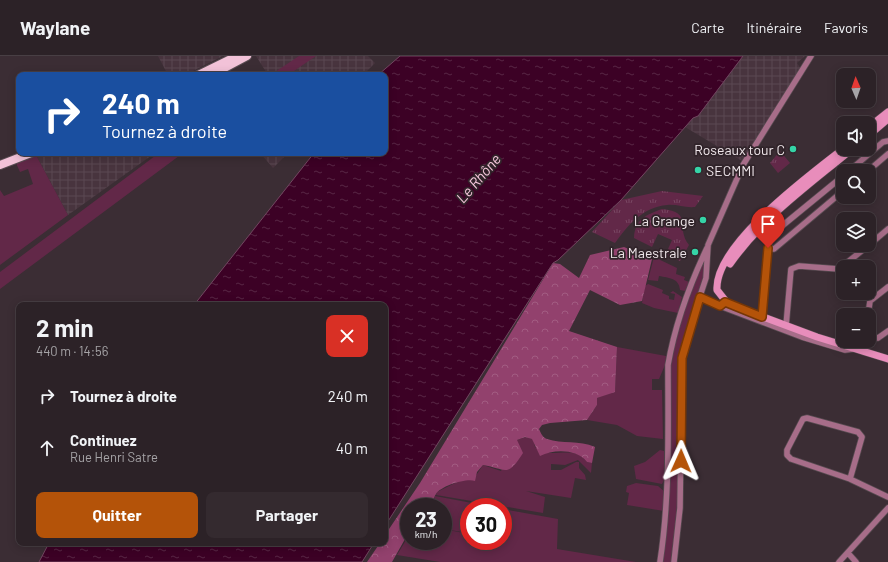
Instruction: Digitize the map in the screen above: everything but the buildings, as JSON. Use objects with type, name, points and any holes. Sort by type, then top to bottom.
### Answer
[{"type":"main road","points":[[204,72],[237,56]]},
{"type":"main road","points":[[218,72],[235,64],[247,56]]},
{"type":"main road","points":[[0,160],[16,153]]},
{"type":"main road","points":[[0,165],[23,156]]},
{"type":"street","points":[[660,562],[665,532],[667,486],[668,365],[671,347],[687,293],[703,260],[708,245],[743,165],[811,56]]},
{"type":"street","points":[[876,122],[888,114]]},
{"type":"street","points":[[876,127],[888,114]]},
{"type":"street","points":[[857,164],[884,142],[888,141]]},
{"type":"street","points":[[876,164],[888,154]]},
{"type":"street","points":[[836,155],[766,212],[740,239],[718,275],[717,290],[722,302],[802,336],[845,350],[855,349]]},
{"type":"street","points":[[722,302],[720,287],[722,277],[745,242],[771,216],[844,156]]},
{"type":"street","points":[[762,317],[768,248],[771,235],[836,182]]},
{"type":"street","points":[[768,248],[774,249],[836,197]]},
{"type":"street","points":[[876,239],[888,229]]},
{"type":"street","points":[[674,562],[680,508],[682,358],[708,270],[708,245]]},
{"type":"street","points":[[786,326],[791,269],[799,266],[839,269],[860,252]]},
{"type":"street","points":[[869,308],[870,301],[888,287]]},
{"type":"street","points":[[700,297],[722,302],[786,326],[888,359]]},
{"type":"street","points":[[876,338],[878,338],[888,331]]},
{"type":"street","points":[[864,352],[865,348]]},
{"type":"street","points":[[850,479],[862,437],[858,432],[807,418],[802,420],[787,450],[787,455],[791,459],[850,479],[888,497]]},
{"type":"street","points":[[839,562],[888,508]]},
{"type":"street","points":[[848,553],[856,562]]},
{"type":"shaded area","points":[[158,56],[223,56],[191,72],[166,72]]},
{"type":"shaded area","points":[[256,56],[368,56],[375,63],[366,72],[266,72]]},
{"type":"shaded area","points":[[743,56],[805,56],[797,63],[801,69],[742,161],[685,127],[693,118],[698,116]]},
{"type":"shaded area","points":[[37,156],[151,156],[68,215]]},
{"type":"shaded area","points":[[263,156],[285,156],[273,168]]},
{"type":"green space","points":[[299,56],[316,56],[292,72],[275,72]]},
{"type":"green space","points":[[780,151],[790,163],[778,173],[770,163]]},
{"type":"green space","points":[[37,156],[68,215],[0,265],[0,190],[4,196],[33,184],[28,169],[20,172],[16,163]]},
{"type":"green space","points":[[155,156],[179,156],[0,289],[0,272]]},
{"type":"green space","points":[[662,191],[703,196],[695,207],[674,205],[658,206],[643,213],[625,230],[615,243],[592,232],[621,200]]},
{"type":"green space","points":[[662,209],[672,211],[681,217],[683,233],[689,245],[680,261],[669,256],[665,256],[672,240],[658,234],[652,247],[634,238],[639,222],[651,213]]},
{"type":"green space","points":[[624,247],[652,259],[642,301],[620,305],[590,290],[569,331],[617,347],[615,392],[597,398],[597,405],[587,420],[550,423],[542,425],[539,429],[543,436],[547,439],[595,447],[592,463],[587,462],[577,455],[558,451],[540,456],[532,439],[525,437],[517,440],[523,453],[510,469],[502,470],[483,465],[477,472],[475,481],[471,480],[460,482],[443,488],[434,498],[410,498],[553,263],[560,264],[579,278],[590,255]]},
{"type":"green space","points":[[654,257],[677,268],[676,274],[685,277],[684,280],[689,282],[685,291],[680,290],[678,283],[670,278],[659,276],[658,281],[648,280]]},
{"type":"green space","points":[[702,263],[705,263],[706,269],[693,309],[680,358],[678,496],[671,562],[661,562],[671,355],[687,297]]},
{"type":"green space","points":[[648,284],[663,290],[662,293],[669,296],[669,299],[674,300],[675,294],[670,293],[673,291],[682,297],[678,313],[654,308],[642,303],[645,286]]},
{"type":"green space","points":[[617,347],[666,356],[665,365],[659,379],[652,379],[652,390],[662,390],[663,439],[637,436],[617,425],[587,420],[597,405],[597,398],[615,391]]},
{"type":"green space","points":[[525,437],[533,439],[535,447],[546,453],[574,453],[579,455],[587,462],[592,463],[591,473],[578,460],[565,465],[551,464],[551,470],[561,470],[576,462],[579,462],[579,468],[585,475],[586,480],[575,478],[571,498],[526,491],[545,497],[543,513],[512,508],[512,498],[460,499],[436,495],[437,492],[461,480],[473,480],[483,465],[501,471],[517,440]]},
{"type":"green space","points":[[660,450],[664,451],[664,480],[662,484],[636,479],[634,466],[645,462]]},
{"type":"green space","points":[[636,483],[658,486],[665,492],[664,511],[627,505],[629,493],[626,492],[627,486]]},
{"type":"green space","points":[[435,496],[446,498],[435,498]]},
{"type":"green space","points":[[452,499],[460,501],[460,532],[452,530]]},
{"type":"green space","points":[[512,511],[558,519],[557,549],[636,562],[440,562],[397,555],[400,550],[452,550],[452,531],[460,532],[460,550],[512,550]]},
{"type":"green space","points":[[400,513],[400,548],[392,562],[367,562],[378,546],[388,546],[388,531]]},
{"type":"water","name":"Le Rhône","points":[[400,56],[743,56],[698,116],[693,118],[621,200],[553,263],[403,498],[400,498],[400,503],[388,521],[388,302],[196,302],[312,156],[388,156],[388,72],[381,72]]},
{"type":"water","points":[[47,546],[372,546],[362,562],[39,562]]},
{"type":"place","name":"Roseaux tour C","points":[[793,149]]},
{"type":"place","name":"SECMMI","points":[[698,170]]},
{"type":"place","name":"La Grange","points":[[703,220]]},
{"type":"place","name":"La Maestrale","points":[[695,252]]},
{"type":"route","points":[[681,461],[682,358],[700,297],[720,306],[725,302],[762,317],[768,248]]}]
